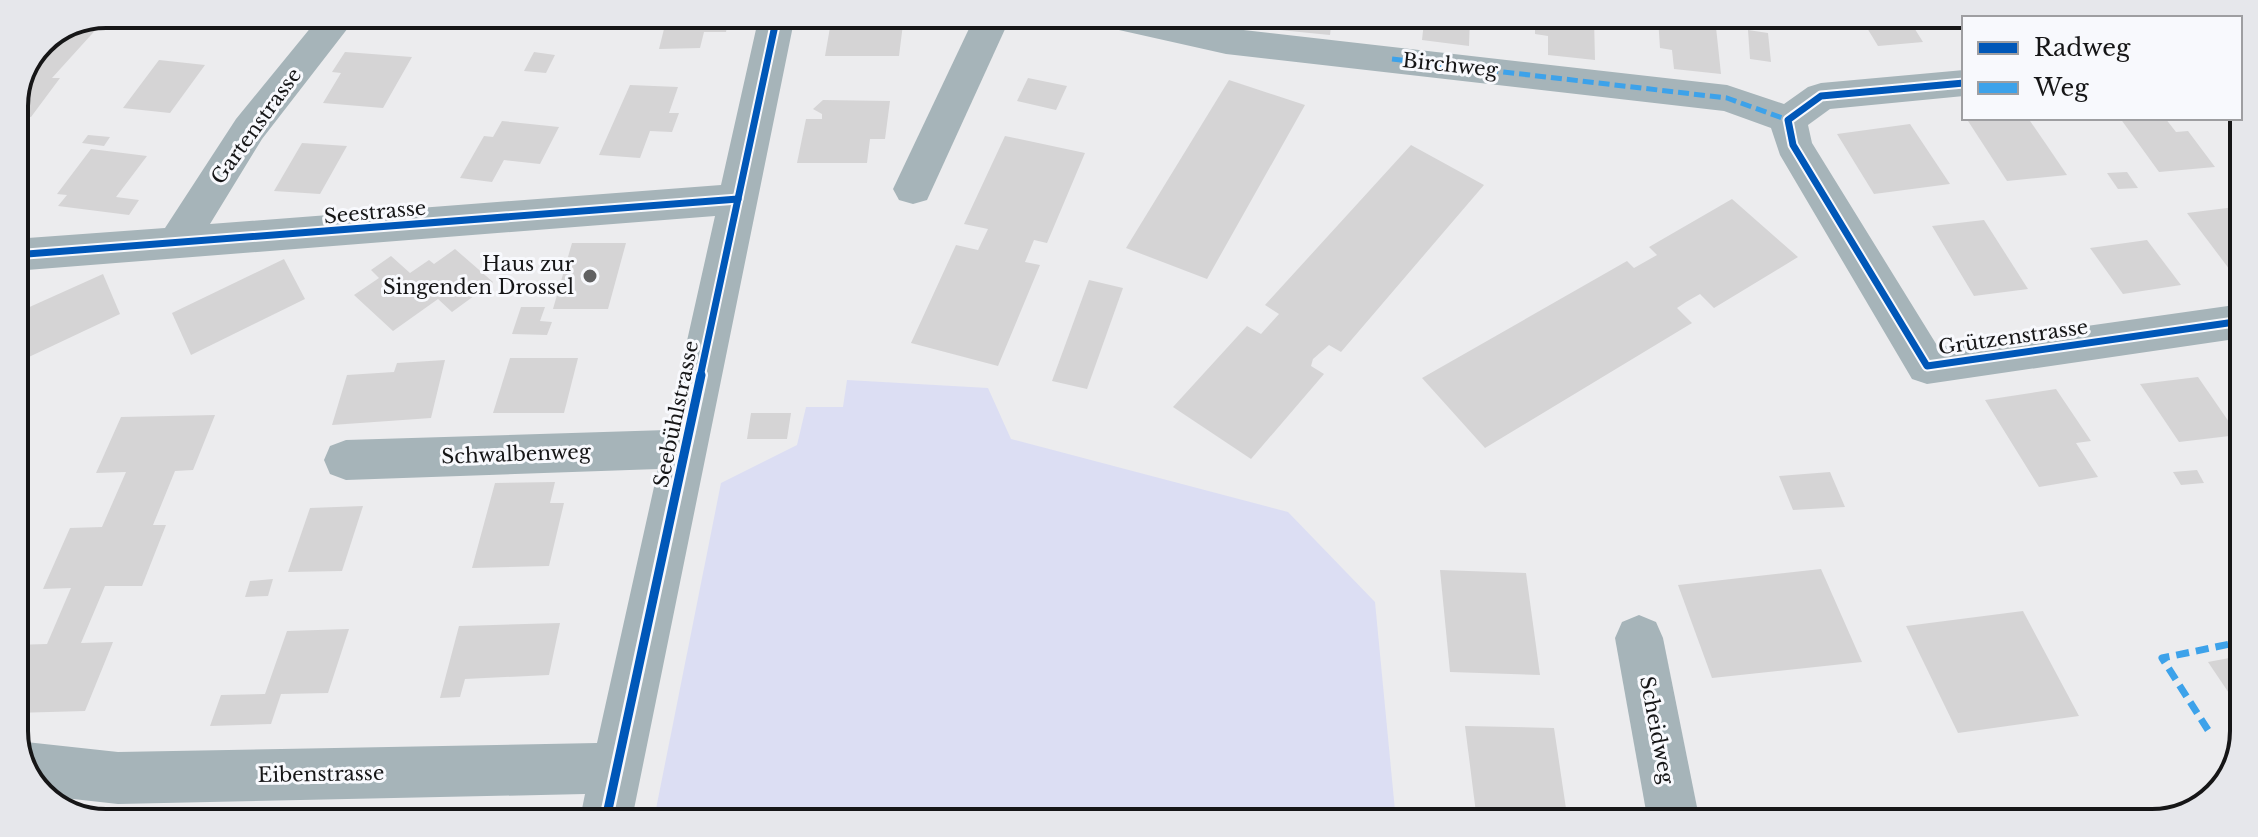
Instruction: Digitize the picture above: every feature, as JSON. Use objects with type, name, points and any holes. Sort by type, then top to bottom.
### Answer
[{"type":"street","name":"Gartenstrasse","points":[[178,241],[249,129],[330,28]]},
{"type":"street","name":"Seebühlstrasse","points":[[608,809],[774,28]]},
{"type":"street","points":[[913,189],[987,28]]},
{"type":"street","name":"Birchweg","points":[[1166,28],[1226,41],[1727,98],[1788,120]]},
{"type":"street","points":[[1788,120],[1821,96],[1962,83]]},
{"type":"street","name":"Grützenstrasse","points":[[1788,120],[1793,145],[1927,366],[2230,323]]},
{"type":"street","name":"Seestrasse","points":[[28,254],[738,199]]},
{"type":"street","name":"Schwalbenweg","points":[[346,460],[685,449]]},
{"type":"street","name":"Scheidweg","points":[[1639,638],[1672,809]]},
{"type":"street","name":"Eibenstrasse","points":[[38,769],[118,778],[617,768]]},
{"type":"shaded area","points":[[847,380],[988,388],[1011,439],[1288,512],[1375,602],[1395,809],[656,809],[721,483],[797,445],[806,407],[843,407]]},
{"type":"building","points":[[664,28],[727,28],[726,32],[704,32],[700,48],[659,49]]},
{"type":"building","points":[[830,28],[902,28],[899,56],[825,56]]},
{"type":"building","points":[[1269,28],[1331,28],[1330,35]]},
{"type":"building","points":[[1423,28],[1470,28],[1469,46],[1422,40]]},
{"type":"building","points":[[1535,28],[1594,28],[1595,60],[1548,55],[1548,36],[1535,34]]},
{"type":"building","points":[[1659,28],[1716,28],[1721,74],[1674,69],[1672,50],[1660,48]]},
{"type":"building","points":[[1867,28],[1914,28],[1923,42],[1878,46]]},
{"type":"building","points":[[96,29],[52,78],[60,78],[31,117],[28,117],[30,91],[41,63],[63,41]]},
{"type":"building","points":[[1748,30],[1768,33],[1771,62],[1750,59]]},
{"type":"building","points":[[345,52],[412,57],[383,108],[323,103],[341,73],[332,72]]},
{"type":"building","points":[[534,52],[555,55],[546,73],[524,71]]},
{"type":"building","points":[[159,60],[205,65],[170,113],[123,108]]},
{"type":"building","points":[[1028,78],[1067,86],[1056,110],[1017,101]]},
{"type":"building","points":[[1229,80],[1305,105],[1207,279],[1126,248]]},
{"type":"building","points":[[630,85],[678,87],[669,113],[679,113],[672,132],[650,131],[640,158],[599,155]]},
{"type":"building","points":[[823,100],[890,101],[885,139],[870,139],[867,163],[797,163],[806,119],[822,119],[822,114],[813,109]]},
{"type":"building","points":[[2029,120],[2067,175],[2007,181],[1968,121]]},
{"type":"building","points":[[2121,120],[2167,120],[2176,132],[2188,131],[2215,167],[2159,172]]},
{"type":"building","points":[[502,121],[559,127],[540,164],[504,160],[492,182],[460,178],[484,136],[493,137]]},
{"type":"building","points":[[1910,124],[1950,184],[1874,194],[1837,134]]},
{"type":"building","points":[[88,135],[110,137],[104,146],[82,143]]},
{"type":"building","points":[[1005,136],[1085,153],[1047,243],[1034,240],[1025,262],[1040,265],[998,366],[911,343],[956,245],[978,250],[988,229],[964,224]]},
{"type":"building","points":[[302,143],[347,146],[320,194],[274,191]]},
{"type":"building","points":[[1411,145],[1484,185],[1341,352],[1329,345],[1313,359],[1311,366],[1324,374],[1251,459],[1173,407],[1247,326],[1261,334],[1279,314],[1265,305]]},
{"type":"building","points":[[91,149],[147,156],[116,197],[139,200],[129,215],[58,206],[67,195],[57,194]]},
{"type":"building","points":[[2127,172],[2138,188],[2118,189],[2107,173]]},
{"type":"building","points":[[1732,199],[1798,257],[1714,308],[1700,294],[1686,302],[1677,308],[1692,323],[1485,448],[1422,378],[1627,261],[1634,268],[1657,255],[1649,247]]},
{"type":"building","points":[[2230,208],[2230,270],[2187,213]]},
{"type":"building","points":[[1984,220],[2028,289],[1974,296],[1932,226]]},
{"type":"building","points":[[2147,240],[2181,285],[2123,294],[2090,248]]},
{"type":"building","name":"Haus zur Singenden Drossel","points":[[572,243],[626,243],[608,309],[553,309]]},
{"type":"building","points":[[455,249],[493,282],[452,312],[438,299],[393,331],[354,295],[379,278],[371,270],[391,256],[410,273],[429,260],[434,264]]},
{"type":"building","points":[[284,259],[305,299],[191,355],[172,313]]},
{"type":"building","points":[[103,274],[120,314],[28,357],[28,308]]},
{"type":"building","points":[[1089,280],[1123,288],[1087,389],[1052,381]]},
{"type":"building","points":[[521,307],[545,307],[540,321],[552,322],[547,335],[512,334]]},
{"type":"building","points":[[510,358],[578,358],[564,413],[493,413]]},
{"type":"building","points":[[445,360],[431,418],[332,425],[347,375],[394,372],[397,363]]},
{"type":"building","points":[[2198,377],[2230,423],[2230,436],[2179,442],[2140,384]]},
{"type":"building","points":[[2056,389],[2091,441],[2076,443],[2098,477],[2039,487],[1985,400]]},
{"type":"building","points":[[751,413],[791,413],[787,439],[747,439]]},
{"type":"building","points":[[215,415],[193,470],[175,471],[153,525],[166,525],[142,586],[105,586],[81,643],[113,642],[85,711],[28,713],[28,645],[47,644],[71,588],[43,589],[70,528],[102,527],[126,472],[96,473],[121,417]]},
{"type":"building","points":[[2197,470],[2204,483],[2181,485],[2173,472]]},
{"type":"building","points":[[1830,472],[1845,507],[1793,510],[1779,476]]},
{"type":"building","points":[[555,482],[550,503],[564,503],[549,566],[472,568],[495,483]]},
{"type":"building","points":[[363,506],[342,571],[288,572],[310,508]]},
{"type":"building","points":[[1821,569],[1862,662],[1712,678],[1678,585]]},
{"type":"building","points":[[1440,570],[1526,573],[1540,675],[1450,672]]},
{"type":"building","points":[[273,579],[268,596],[245,597],[250,581]]},
{"type":"building","points":[[2023,611],[2079,716],[1958,733],[1906,626]]},
{"type":"building","points":[[560,623],[549,675],[465,679],[460,697],[440,698],[459,626]]},
{"type":"building","points":[[349,629],[328,693],[281,694],[271,724],[210,726],[221,695],[265,694],[287,631]]},
{"type":"building","points":[[2230,658],[2230,695],[2208,662]]},
{"type":"building","points":[[1465,726],[1554,728],[1566,809],[1475,809]]},
{"type":"marked path","points":[[1392,59],[1727,98],[1788,120]]},
{"type":"marked path","points":[[2208,730],[2162,658],[2230,644]]},
{"type":"cycle path","points":[[608,809],[774,28]]},
{"type":"cycle path","points":[[1962,83],[1821,96],[1788,120],[1793,145],[1927,366],[2230,323]]},
{"type":"cycle path","points":[[28,254],[738,199]]},
{"type":"place","name":"Haus zur Singenden Drossel","points":[[590,276]]}]
